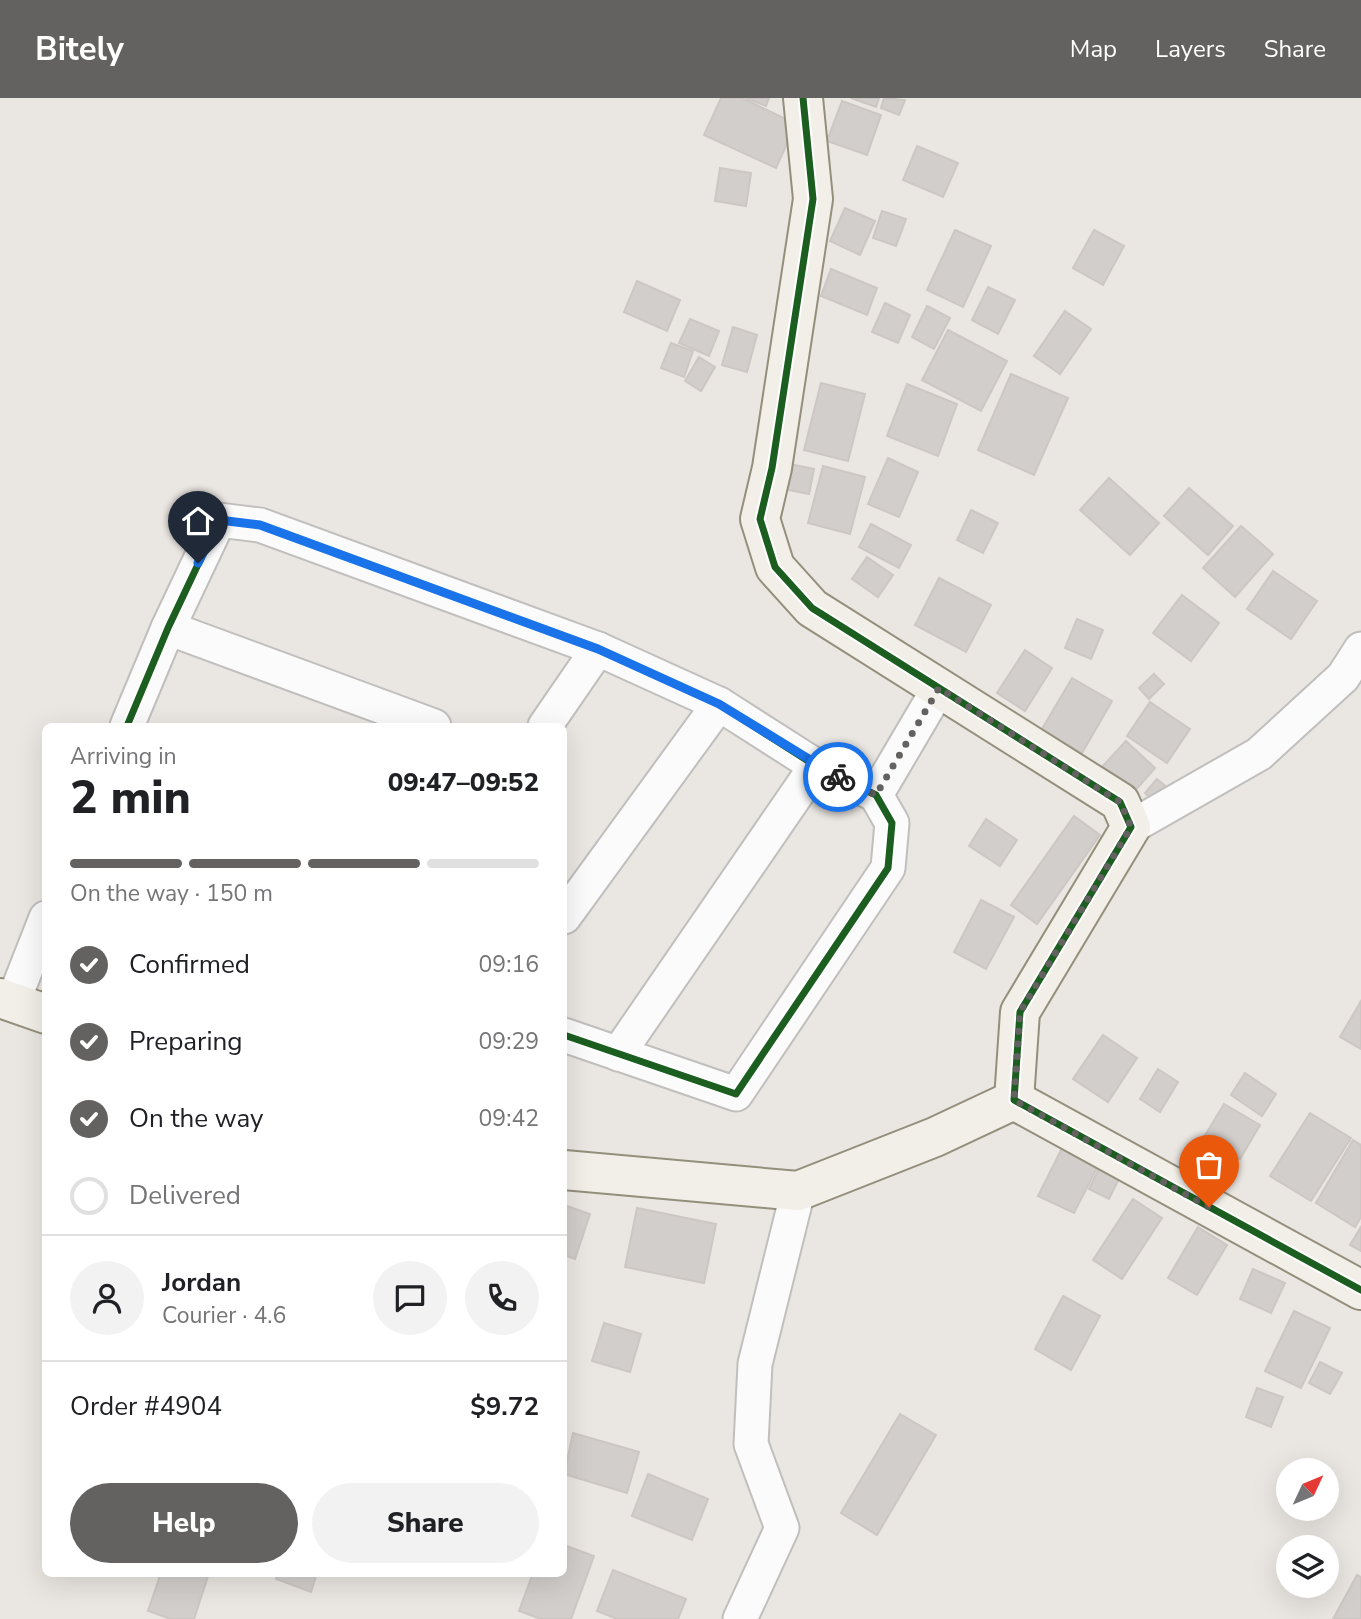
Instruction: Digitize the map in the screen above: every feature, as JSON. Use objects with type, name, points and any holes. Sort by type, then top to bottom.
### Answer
[{"type":"street","points":[[803,98],[813,199],[774,456],[760,519],[775,567],[812,608],[1120,802],[1131,827]]},
{"type":"street","points":[[128,723],[168,628],[219,520],[260,525],[598,649],[719,704],[816,766],[876,795],[892,823],[888,868],[736,1094],[567,1036]]},
{"type":"street","points":[[168,628],[426,723]]},
{"type":"street","points":[[547,723],[598,649]]},
{"type":"street","points":[[1014,1100],[1020,1012],[1131,827],[1259,754],[1352,681],[1361,649]]},
{"type":"street","points":[[876,795],[939,688]]},
{"type":"street","points":[[567,913],[719,704]]},
{"type":"street","points":[[618,1054],[816,766]]},
{"type":"street","points":[[19,1005],[42,931]]},
{"type":"street","points":[[567,1170],[798,1191],[935,1136],[1014,1100]]},
{"type":"street","points":[[1014,1100],[1361,1290]]},
{"type":"street","points":[[740,1619],[782,1528],[751,1444],[755,1364],[798,1191]]},
{"type":"building","points":[[721,98],[742,98],[796,124],[776,168],[704,135]]},
{"type":"building","points":[[746,98],[769,98],[766,106]]},
{"type":"building","points":[[851,98],[879,98],[876,107]]},
{"type":"building","points":[[884,98],[905,100],[899,115],[881,108]]},
{"type":"building","points":[[842,101],[881,115],[867,155],[827,141]]},
{"type":"building","points":[[917,146],[958,163],[943,197],[903,180]]},
{"type":"building","points":[[720,168],[751,173],[746,206],[715,201]]},
{"type":"building","points":[[845,208],[875,221],[860,255],[830,241]]},
{"type":"building","points":[[882,211],[906,219],[896,246],[873,238]]},
{"type":"building","points":[[955,230],[991,246],[963,307],[927,290]]},
{"type":"building","points":[[1094,230],[1124,246],[1103,285],[1073,268]]},
{"type":"building","points":[[831,269],[877,288],[867,315],[821,296]]},
{"type":"building","points":[[637,281],[680,300],[667,331],[624,312]]},
{"type":"building","points":[[988,287],[1015,300],[998,334],[972,320]]},
{"type":"building","points":[[885,303],[910,315],[898,343],[872,332]]},
{"type":"building","points":[[927,306],[950,318],[934,349],[912,337]]},
{"type":"building","points":[[1065,311],[1091,329],[1060,374],[1034,356]]},
{"type":"building","points":[[690,319],[719,331],[709,356],[679,343]]},
{"type":"building","points":[[733,327],[757,335],[747,372],[722,365]]},
{"type":"building","points":[[948,330],[1007,361],[981,411],[922,380]]},
{"type":"building","points":[[671,343],[693,351],[684,377],[661,368]]},
{"type":"building","points":[[699,357],[715,367],[701,391],[685,381]]},
{"type":"building","points":[[1011,374],[1068,398],[1034,475],[978,450]]},
{"type":"building","points":[[821,383],[865,394],[848,461],[804,450]]},
{"type":"building","points":[[907,384],[957,404],[938,456],[887,436]]},
{"type":"building","points":[[888,458],[918,472],[899,517],[868,504]]},
{"type":"building","points":[[785,463],[814,469],[809,494],[779,488]]},
{"type":"building","points":[[823,466],[865,477],[850,534],[808,523]]},
{"type":"building","points":[[1109,478],[1159,523],[1130,555],[1080,510]]},
{"type":"building","points":[[1189,488],[1233,526],[1208,555],[1164,516]]},
{"type":"building","points":[[971,510],[998,523],[983,553],[957,540]]},
{"type":"building","points":[[871,524],[911,545],[899,568],[859,547]]},
{"type":"building","points":[[1241,526],[1273,554],[1235,597],[1203,568]]},
{"type":"building","points":[[867,557],[893,575],[878,597],[852,579]]},
{"type":"building","points":[[1273,571],[1317,601],[1291,639],[1247,609]]},
{"type":"building","points":[[939,578],[991,605],[966,652],[915,625]]},
{"type":"building","points":[[1182,595],[1219,623],[1191,661],[1153,633]]},
{"type":"building","points":[[1077,619],[1103,630],[1091,659],[1065,648]]},
{"type":"building","points":[[1025,650],[1052,668],[1025,711],[997,693]]},
{"type":"building","points":[[1154,674],[1164,684],[1149,699],[1139,688]]},
{"type":"building","points":[[1072,678],[1112,701],[1082,753],[1042,729]]},
{"type":"building","points":[[1150,702],[1190,729],[1167,763],[1127,736]]},
{"type":"building","points":[[1126,741],[1155,768],[1132,794],[1102,767]]},
{"type":"building","points":[[1157,779],[1169,789],[1156,804],[1145,793]]},
{"type":"building","points":[[1074,816],[1100,835],[1037,924],[1011,905]]},
{"type":"building","points":[[986,819],[1017,840],[1000,866],[969,846]]},
{"type":"building","points":[[981,900],[1014,917],[986,969],[954,952]]},
{"type":"building","points":[[1361,1001],[1361,1049],[1340,1037]]},
{"type":"building","points":[[1103,1035],[1137,1058],[1108,1102],[1073,1079]]},
{"type":"building","points":[[1158,1069],[1178,1082],[1160,1112],[1140,1099]]},
{"type":"building","points":[[1245,1073],[1276,1094],[1262,1116],[1231,1095]]},
{"type":"building","points":[[1224,1104],[1260,1125],[1240,1159],[1204,1137]]},
{"type":"building","points":[[1310,1113],[1351,1138],[1311,1201],[1270,1176]]},
{"type":"building","points":[[1353,1140],[1361,1145],[1361,1217],[1355,1227],[1316,1203]]},
{"type":"building","points":[[1062,1148],[1098,1166],[1074,1213],[1038,1196]]},
{"type":"building","points":[[1102,1163],[1122,1173],[1109,1199],[1089,1189]]},
{"type":"building","points":[[1133,1199],[1162,1218],[1122,1279],[1093,1260]]},
{"type":"building","points":[[567,1206],[590,1214],[575,1259],[567,1256]]},
{"type":"building","points":[[637,1208],[716,1224],[704,1283],[625,1267]]},
{"type":"building","points":[[1198,1227],[1227,1245],[1197,1295],[1168,1278]]},
{"type":"building","points":[[1361,1227],[1361,1251],[1350,1245]]},
{"type":"building","points":[[1253,1269],[1285,1283],[1271,1313],[1240,1299]]},
{"type":"building","points":[[1063,1296],[1100,1316],[1071,1370],[1035,1349]]},
{"type":"building","points":[[1294,1311],[1330,1328],[1301,1388],[1265,1371]]},
{"type":"building","points":[[604,1323],[641,1334],[630,1372],[592,1361]]},
{"type":"building","points":[[1320,1362],[1342,1373],[1330,1394],[1309,1383]]},
{"type":"building","points":[[1257,1388],[1283,1397],[1271,1427],[1246,1417]]},
{"type":"building","points":[[900,1414],[936,1435],[877,1535],[841,1513]]},
{"type":"building","points":[[573,1433],[639,1452],[627,1493],[567,1475]]},
{"type":"building","points":[[648,1474],[708,1499],[692,1540],[632,1516]]},
{"type":"building","points":[[567,1546],[594,1556],[571,1619],[541,1619],[519,1611],[532,1577],[567,1577]]},
{"type":"building","points":[[613,1570],[686,1599],[678,1619],[617,1619],[597,1611]]},
{"type":"building","points":[[1357,1575],[1361,1577],[1361,1619],[1333,1619]]},
{"type":"building","points":[[160,1577],[208,1577],[194,1619],[171,1619],[148,1611]]},
{"type":"building","points":[[277,1577],[316,1577],[311,1592]]},
{"type":"cycle path","points":[[803,98],[813,199],[772,468],[760,519],[775,567],[812,608],[1120,802],[1131,827],[1020,1012],[1014,1100],[1361,1290]]},
{"type":"cycle path","points":[[128,723],[168,628],[219,520],[260,525],[598,649],[719,704],[816,766],[876,795],[892,823],[888,868],[736,1094],[567,1036]]},
{"type":"way so far","points":[[838,777],[876,795],[939,688],[1120,802],[1131,827],[1020,1012],[1014,1100],[1209,1207]]},
{"type":"route","points":[[198,563],[219,520],[260,525],[598,649],[719,704],[816,766],[838,777]]}]
